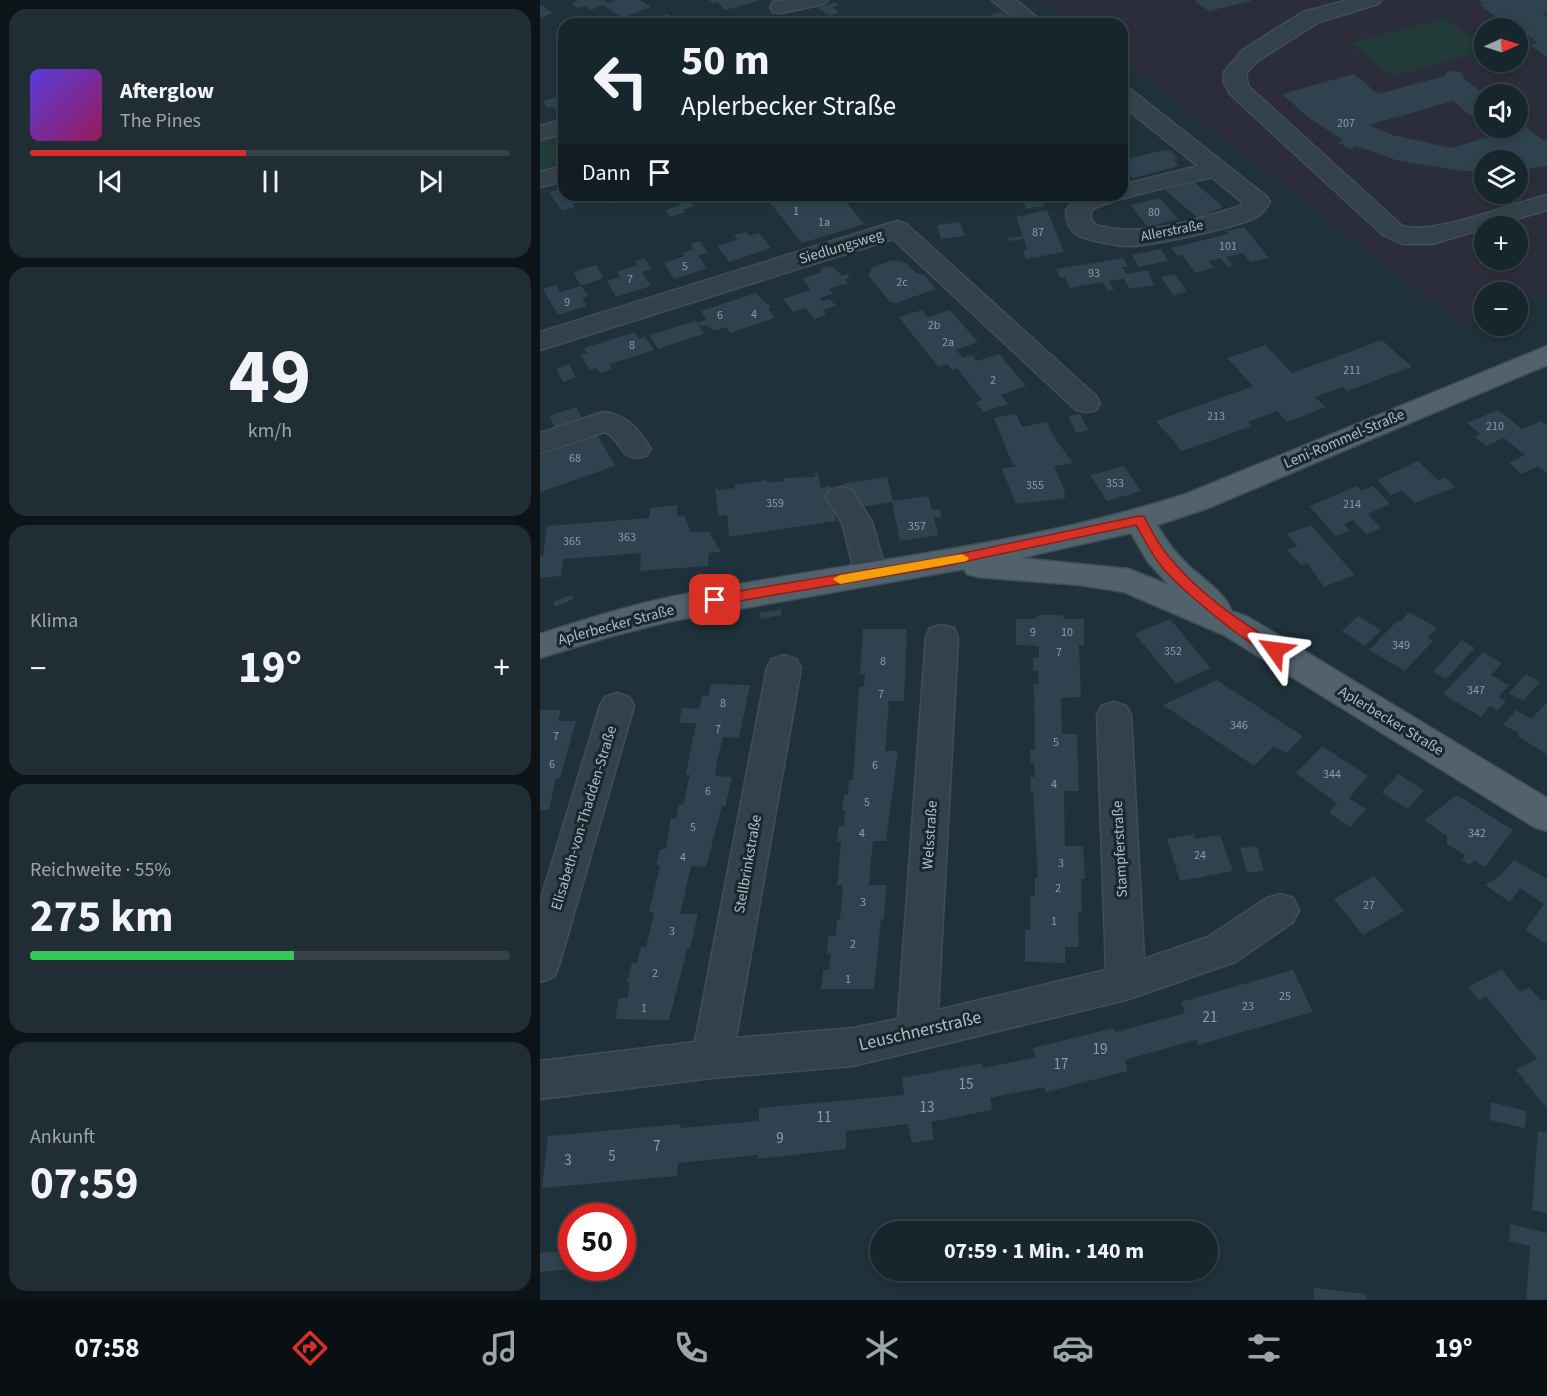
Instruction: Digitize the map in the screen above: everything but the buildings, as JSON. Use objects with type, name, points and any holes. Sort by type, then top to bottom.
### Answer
[{"type":"main road","name":"Leni-Rommel-Straße","points":[[1139,520],[1197,501],[1547,355]]},
{"type":"main road","name":"Aplerbecker Straße","points":[[540,646],[606,625],[671,609],[940,563],[1139,520],[1159,554],[1173,571],[1236,626]]},
{"type":"main road","points":[[1129,581],[1116,562],[1113,548],[1120,534],[1139,520]]},
{"type":"main road","name":"Aplerbecker Straße","points":[[940,563],[1080,574],[1129,581],[1236,626],[1547,816]]},
{"type":"street","points":[[782,8],[817,0]]},
{"type":"street","points":[[1003,0],[1026,18]]},
{"type":"street","points":[[1371,0],[1311,17],[1251,55],[1234,72],[1239,90],[1392,230],[1403,236],[1432,236],[1547,202]]},
{"type":"street","name":"Allerstraße","points":[[1089,201],[1078,210],[1079,222],[1086,230],[1123,239],[1151,236],[1215,222],[1249,211],[1258,202],[1128,100]]},
{"type":"street","points":[[540,133],[558,128]]},
{"type":"street","points":[[1128,191],[1216,169]]},
{"type":"street","points":[[540,180],[558,175]]},
{"type":"street","name":"Siedlungsweg","points":[[540,341],[897,230],[1086,403]]},
{"type":"street","points":[[540,443],[603,422],[611,422],[621,426],[636,449]]},
{"type":"street","points":[[841,496],[857,522],[871,574]]},
{"type":"street","name":"Welsstraße","points":[[917,1033],[942,637]]},
{"type":"street","name":"Stellbrinkstraße","points":[[712,1059],[784,668]]},
{"type":"street","name":"Elisabeth-von-Thadden-Straße","points":[[540,965],[617,706]]},
{"type":"street","name":"Stampferstraße","points":[[1114,715],[1126,983]]},
{"type":"street","name":"Leuschnerstraße","points":[[540,1080],[712,1059],[853,1047],[917,1033],[1126,983],[1221,950],[1280,910]]},
{"type":"shaded area","points":[[1045,0],[1547,0],[1547,294],[1528,301],[1528,282],[1474,282],[1474,321],[1463,325],[1128,65],[1128,18],[1068,18]]},
{"type":"green space","points":[[1445,18],[1474,40],[1474,54],[1393,76],[1351,43]]},
{"type":"green space","points":[[558,133],[558,170],[540,175],[540,138]]},
{"type":"slow traffic","points":[[840,579],[962,558]]},
{"type":"route","points":[[715,600],[940,563],[1139,520],[1159,554],[1173,571],[1236,626],[1275,650]]}]
